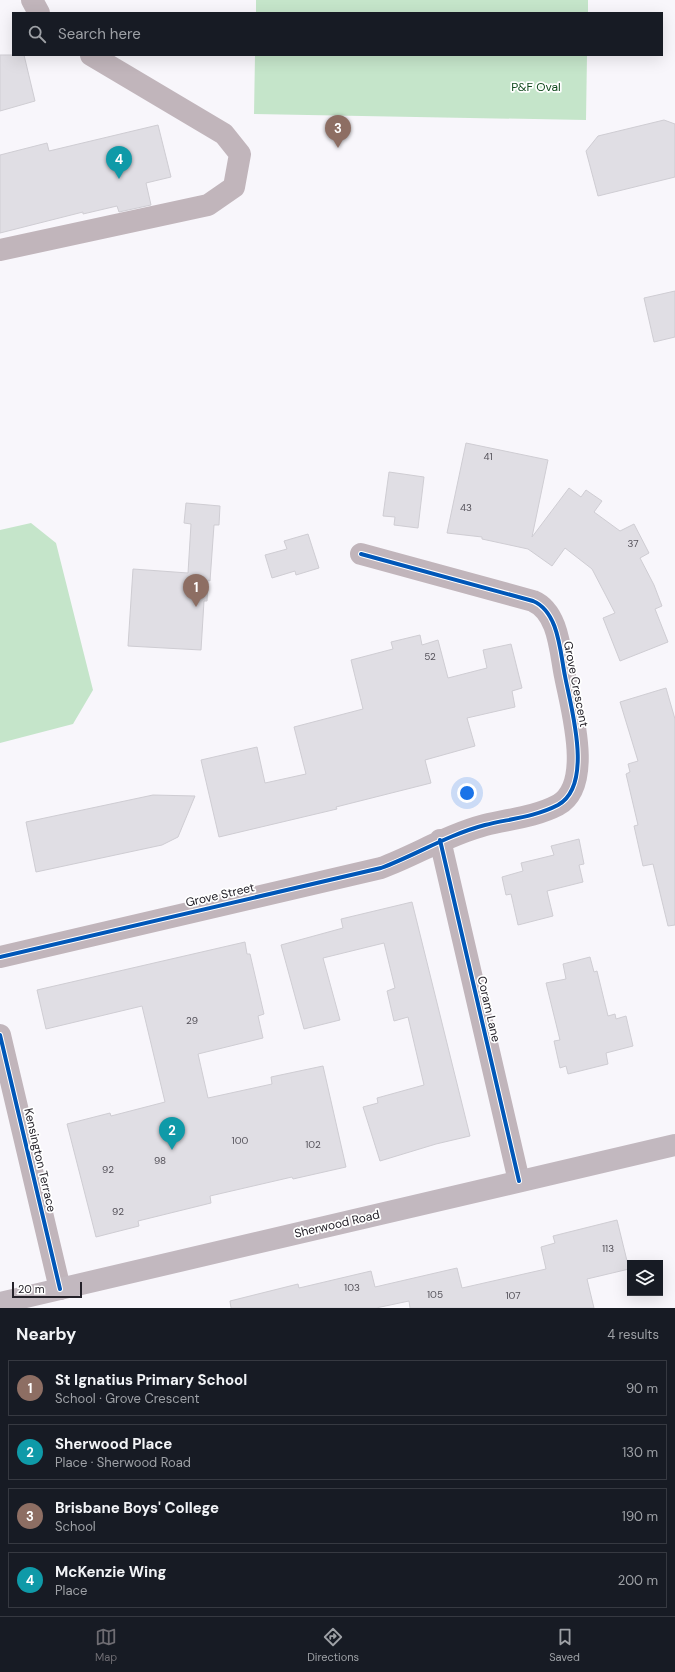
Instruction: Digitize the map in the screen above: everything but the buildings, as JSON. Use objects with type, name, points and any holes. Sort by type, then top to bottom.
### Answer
[{"type":"main road","name":"Sherwood Road","points":[[0,1303],[675,1145]]},
{"type":"street","points":[[32,0],[38,12]]},
{"type":"street","points":[[0,250],[208,205],[234,187],[240,154],[224,134],[93,56]]},
{"type":"street","name":"Grove Crescent","points":[[361,554],[533,601],[548,613],[556,633],[575,728],[578,757],[576,778],[570,793],[560,804],[543,812],[484,826],[440,840]]},
{"type":"street","name":"Grove Street","points":[[0,956],[381,868],[401,860],[440,840]]},
{"type":"street","name":"Coram Lane","points":[[440,840],[519,1181]]},
{"type":"street","name":"Kensington Terrace","points":[[0,1035],[60,1289]]},
{"type":"green space","points":[[256,0],[588,0],[588,12],[256,12]]},
{"type":"green space","name":"P&F Oval","points":[[255,56],[587,56],[586,120],[254,114]]},
{"type":"green space","points":[[31,523],[56,543],[93,690],[73,724],[0,743],[0,530]]},
{"type":"cycle path","points":[[0,957],[381,868],[471,829],[531,815],[549,809],[558,805],[569,795],[575,781],[578,764],[575,726],[557,634],[553,623],[542,606],[533,601],[361,554]]},
{"type":"cycle path","points":[[440,840],[519,1181]]},
{"type":"cycle path","points":[[0,1035],[60,1289]]},
{"type":"place","name":"Brisbane Boys' College","points":[[338,148]]},
{"type":"place","name":"McKenzie Wing","points":[[119,179]]},
{"type":"place","name":"St Ignatius Primary School","points":[[196,607]]},
{"type":"place","name":"Sherwood Place","points":[[172,1150]]}]
